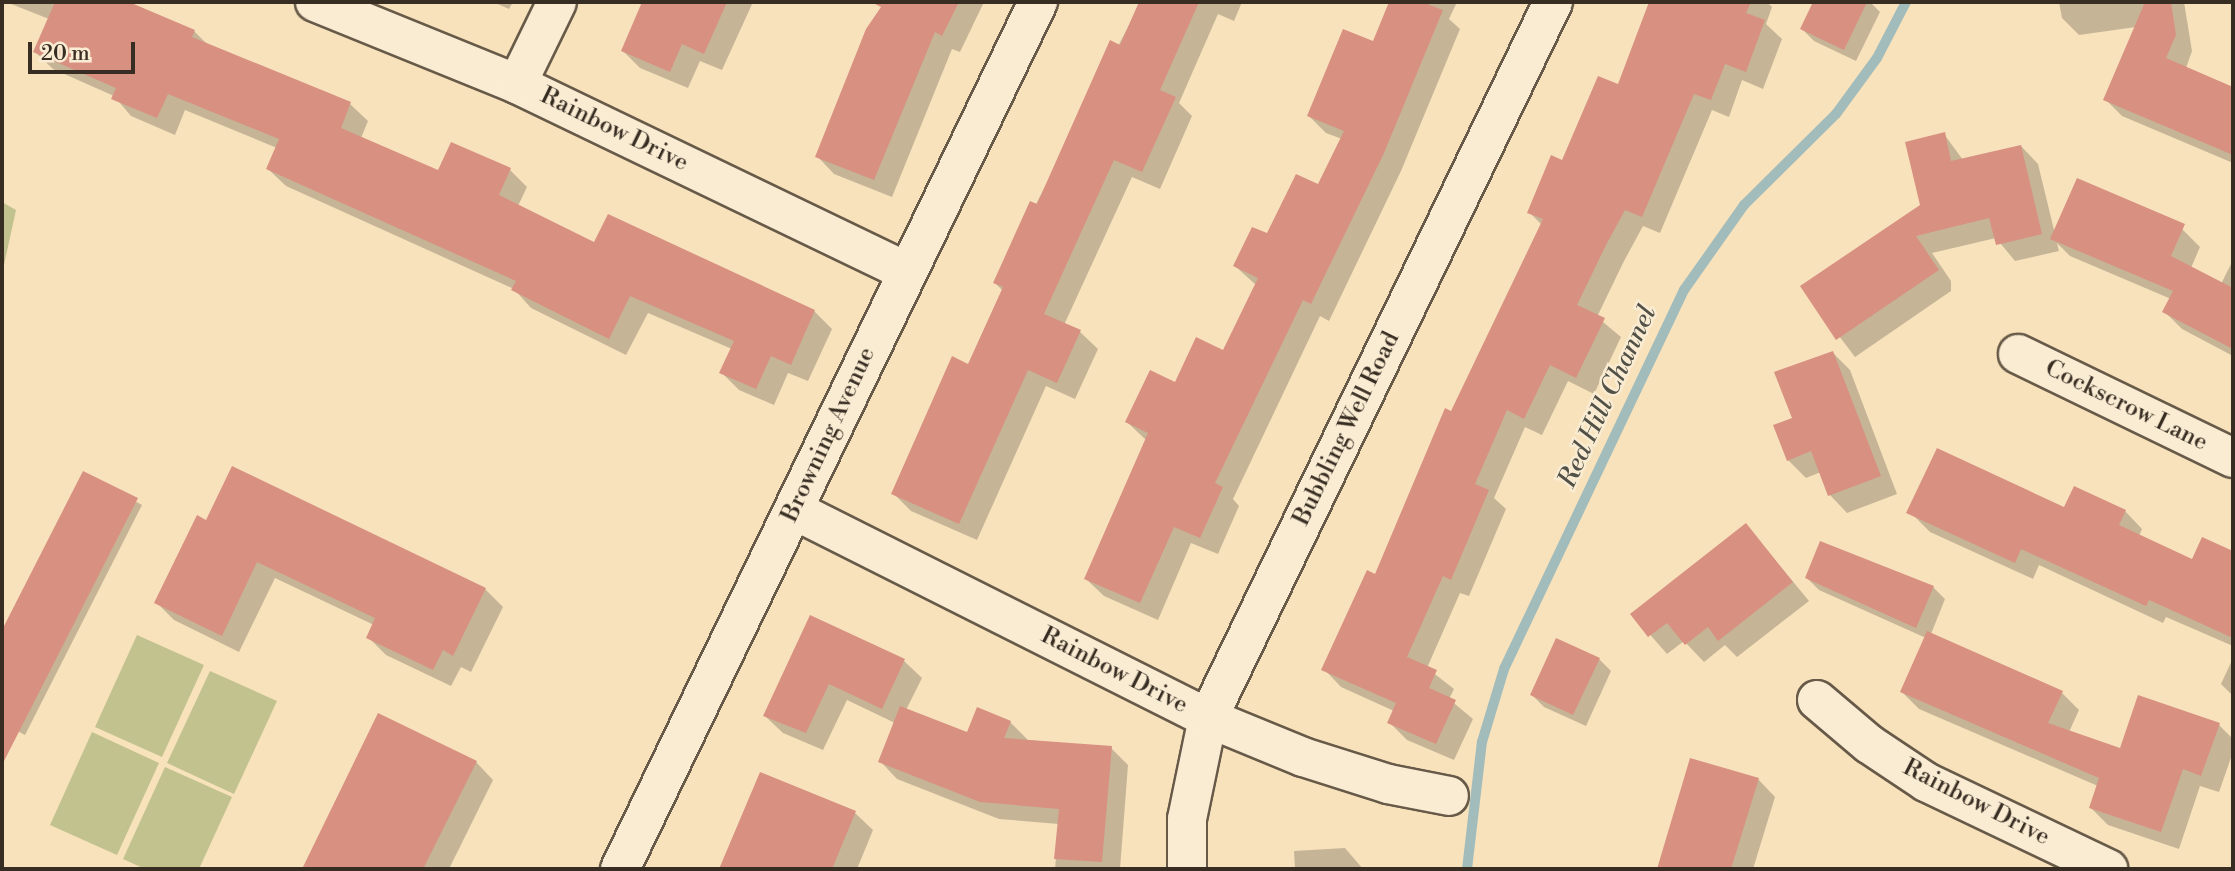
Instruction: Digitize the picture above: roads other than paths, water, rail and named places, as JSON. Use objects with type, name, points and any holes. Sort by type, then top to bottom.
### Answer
[{"type":"street","name":"Rainbow Drive","points":[[315,2],[517,84],[907,272]]},
{"type":"street","points":[[517,84],[557,2]]},
{"type":"street","name":"Browning Avenue","points":[[620,869],[1038,2]]},
{"type":"street","name":"Bubbling Well Road","points":[[1187,869],[1186,819],[1208,718],[1553,2]]},
{"type":"street","name":"Cockscrow Lane","points":[[2018,354],[2233,458]]},
{"type":"street","name":"Rainbow Drive","points":[[794,510],[1208,718],[1303,757],[1388,784],[1449,796]]},
{"type":"street","name":"Rainbow Drive","points":[[1817,700],[1869,744],[1926,782],[2108,869]]},
{"type":"waterway","name":"Red Hill Channel","points":[[1467,869],[1482,742],[1504,669],[1684,290],[1744,205],[1836,114],[1877,58],[1906,2]]}]
